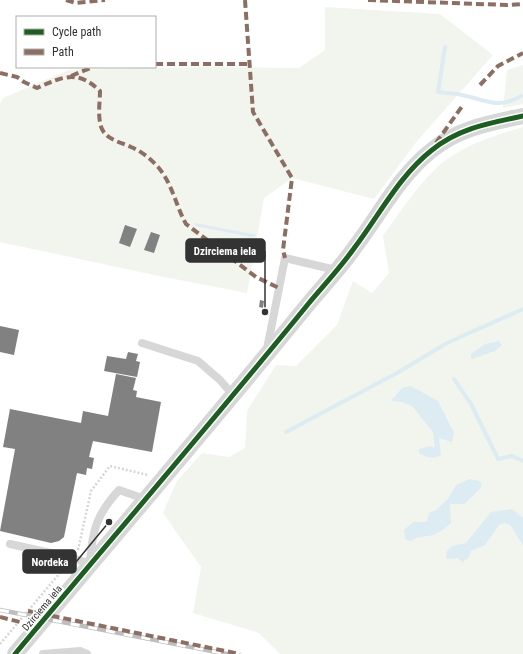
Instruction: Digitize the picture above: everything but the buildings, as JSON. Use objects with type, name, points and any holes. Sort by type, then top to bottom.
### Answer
[{"type":"street","name":"Dzirciema iela","points":[[15,654],[265,357],[355,247],[390,195],[408,173],[432,150],[459,132],[484,124],[523,116]]},
{"type":"lane","points":[[265,357],[285,258],[336,270]]},
{"type":"lane","points":[[142,343],[198,361],[233,395]]},
{"type":"lane","points":[[10,544],[73,558],[90,564],[92,538],[104,506],[119,490],[145,499]]},
{"type":"lane","points":[[43,654],[80,651],[87,654]]},
{"type":"path","points":[[0,644],[78,551],[91,491],[110,466],[163,478]]},
{"type":"shaded area","points":[[325,7],[440,14],[493,55],[417,141],[374,199],[292,178],[264,198],[247,293],[0,242],[0,104],[3,98],[69,70],[206,67],[299,68],[325,50]]},
{"type":"shaded area","points":[[523,65],[523,104],[503,108],[507,70]]},
{"type":"shaded area","points":[[523,127],[523,654],[280,654],[259,633],[193,613],[201,567],[163,513],[177,481],[202,453],[229,457],[245,448],[247,411],[276,365],[296,366],[337,325],[353,281],[372,293],[389,273],[383,236],[412,195],[429,176],[447,159],[465,148],[494,136]]},
{"type":"shaded area","points":[[195,223],[257,235],[252,237],[195,226]]},
{"type":"shaded area","points":[[499,341],[502,345],[495,351],[472,359],[471,354],[485,344]]},
{"type":"shaded area","points":[[411,386],[438,401],[454,433],[452,442],[439,438],[441,455],[438,457],[424,456],[419,453],[419,449],[430,446],[435,448],[433,432],[412,406],[402,402],[391,401],[402,388]]},
{"type":"shaded area","points":[[470,479],[479,481],[482,484],[480,489],[464,504],[450,504],[451,523],[435,534],[418,537],[410,541],[405,539],[404,530],[413,522],[427,522],[429,513],[436,510],[448,499],[456,485]]},
{"type":"shaded area","points":[[512,509],[523,518],[523,545],[510,525],[505,523],[499,525],[485,545],[471,551],[469,557],[463,562],[457,558],[446,558],[447,551],[452,546],[466,543],[491,512]]},
{"type":"waterway","points":[[445,47],[438,92],[459,94],[494,103],[506,102],[521,96]]},
{"type":"waterway","points":[[286,432],[397,373],[447,343],[523,309]]},
{"type":"waterway","points":[[454,379],[471,404],[498,459],[512,456],[523,461]]},
{"type":"railway","points":[[0,610],[227,654]]},
{"type":"marked path","points":[[66,0],[76,3],[105,0]]},
{"type":"marked path","points":[[245,0],[253,112],[292,178],[283,250],[285,258]]},
{"type":"marked path","points":[[368,0],[507,5],[523,4]]},
{"type":"marked path","points":[[480,85],[498,66],[523,53]]},
{"type":"marked path","points":[[156,64],[250,64]]},
{"type":"marked path","points":[[71,76],[91,68]]},
{"type":"marked path","points":[[0,73],[17,77],[37,88],[62,78],[70,77],[77,77],[92,84],[100,91],[99,118],[101,128],[111,139],[142,153],[158,167],[167,180],[186,224],[256,277],[279,288]]},
{"type":"marked path","points":[[436,143],[463,105]]},
{"type":"marked path","points":[[28,611],[240,654]]},
{"type":"marked path","points":[[0,617],[20,622]]},
{"type":"cycle path","points":[[15,654],[338,269],[390,196],[420,160],[442,143],[464,131],[523,116]]},
{"type":"place","name":"Dzirciema iela","points":[[265,312]]},
{"type":"place","name":"Nordeka","points":[[109,522]]}]
